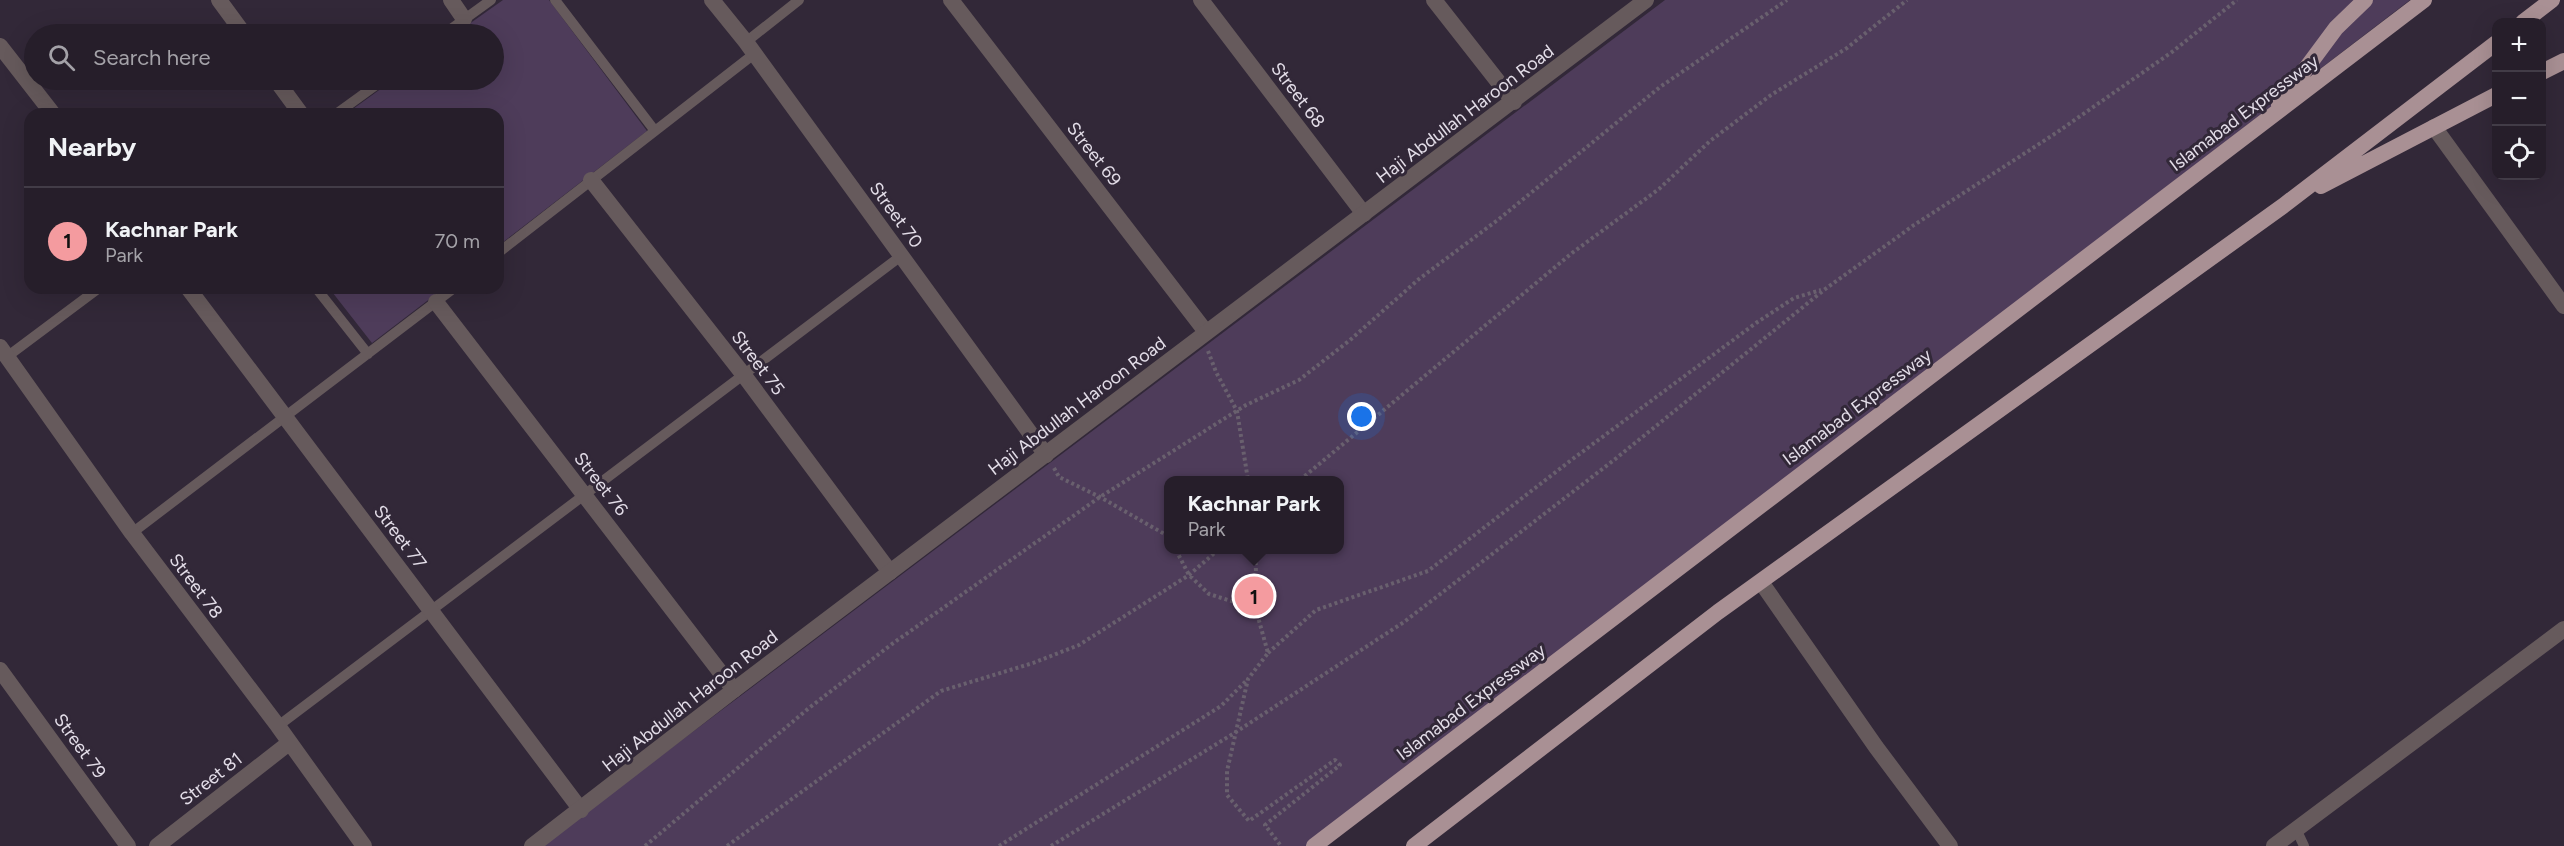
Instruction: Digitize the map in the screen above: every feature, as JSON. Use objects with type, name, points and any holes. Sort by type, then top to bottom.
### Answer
[{"type":"highway","points":[[2266,122],[2336,28],[2365,0]]},
{"type":"highway","name":"Islamabad Expressway","points":[[1314,846],[2424,0]]},
{"type":"highway","points":[[2528,18],[2552,0]]},
{"type":"highway","points":[[1414,846],[1761,582],[2283,206],[2492,46]]},
{"type":"highway","points":[[2546,70],[2564,61]]},
{"type":"highway","points":[[2283,206],[2492,97]]},
{"type":"street","points":[[219,0],[236,24]]},
{"type":"street","points":[[451,0],[464,19]]},
{"type":"street","name":"Street 70","points":[[712,0],[750,48],[1046,454]]},
{"type":"street","name":"Street 69","points":[[951,0],[1204,334]]},
{"type":"street","name":"Street 68","points":[[1200,0],[1364,214]]},
{"type":"street","points":[[1434,0],[1514,102]]},
{"type":"street","name":"Haji Abdullah Haroon Road","points":[[532,846],[734,690],[1646,0]]},
{"type":"street","points":[[0,46],[24,77]]},
{"type":"street","points":[[34,90],[48,108]]},
{"type":"street","points":[[283,90],[296,108]]},
{"type":"street","points":[[2434,128],[2564,306]]},
{"type":"street","name":"Street 75","points":[[591,180],[743,374],[890,572]]},
{"type":"street","name":"Street 77","points":[[193,294],[581,810]]},
{"type":"street","name":"Street 76","points":[[436,302],[734,690]]},
{"type":"street","name":"Street 78","points":[[4,352],[132,533],[278,726],[364,846]]},
{"type":"street","points":[[1761,582],[1876,747],[1950,846]]},
{"type":"street","points":[[2274,846],[2564,629]]},
{"type":"street","name":"Street 79","points":[[0,670],[128,846]]},
{"type":"street","name":"Street 81","points":[[157,846],[289,743]]},
{"type":"lane","points":[[457,24],[490,0]]},
{"type":"lane","points":[[555,0],[655,131]]},
{"type":"lane","points":[[504,248],[655,131],[750,48],[799,0]]},
{"type":"lane","points":[[344,108],[369,90]]},
{"type":"lane","points":[[278,726],[901,256]]},
{"type":"lane","points":[[4,352],[90,294]]},
{"type":"lane","points":[[321,294],[368,354]]},
{"type":"lane","points":[[132,533],[446,294]]},
{"type":"lane","points":[[2296,829],[2304,846]]},
{"type":"path","points":[[645,846],[809,708],[892,644],[1100,497],[1237,411],[1299,380],[1350,340],[1419,279],[1499,219],[1660,87],[1787,0]]},
{"type":"path","points":[[1305,476],[1572,253],[1659,189],[1710,141],[1771,95],[1846,48],[1907,0]]},
{"type":"path","points":[[1051,846],[1236,732],[1404,622],[1588,480],[1824,290],[1914,225],[2056,133],[2163,59],[2238,0]]},
{"type":"path","points":[[999,846],[1221,706],[1248,680],[1268,653],[1317,610],[1428,571],[1587,447],[1756,322],[1794,298],[1824,290]]},
{"type":"path","points":[[1204,334],[1216,372],[1237,411],[1247,476]]},
{"type":"path","points":[[1046,454],[1059,477],[1100,497],[1164,534]]},
{"type":"path","points":[[1179,554],[1189,574],[1209,594],[1247,606],[1258,617]]},
{"type":"path","points":[[728,846],[832,768],[941,691],[1033,663],[1079,645],[1189,574],[1212,554]]},
{"type":"path","points":[[1255,554],[1258,617],[1268,653]]},
{"type":"path","points":[[1248,680],[1227,771],[1227,795],[1249,821],[1335,760],[1340,765],[1264,825],[1281,846]]},
{"type":"shaded area","points":[[503,0],[549,0],[647,131],[504,241],[504,108],[354,108],[379,90],[504,90],[504,24],[469,24]]},
{"type":"shaded area","points":[[1665,0],[2410,0],[1307,846],[541,846]]},
{"type":"shaded area","points":[[334,294],[436,294],[372,343]]},
{"type":"place","name":"Kachnar Park","points":[[1254,596]]}]
